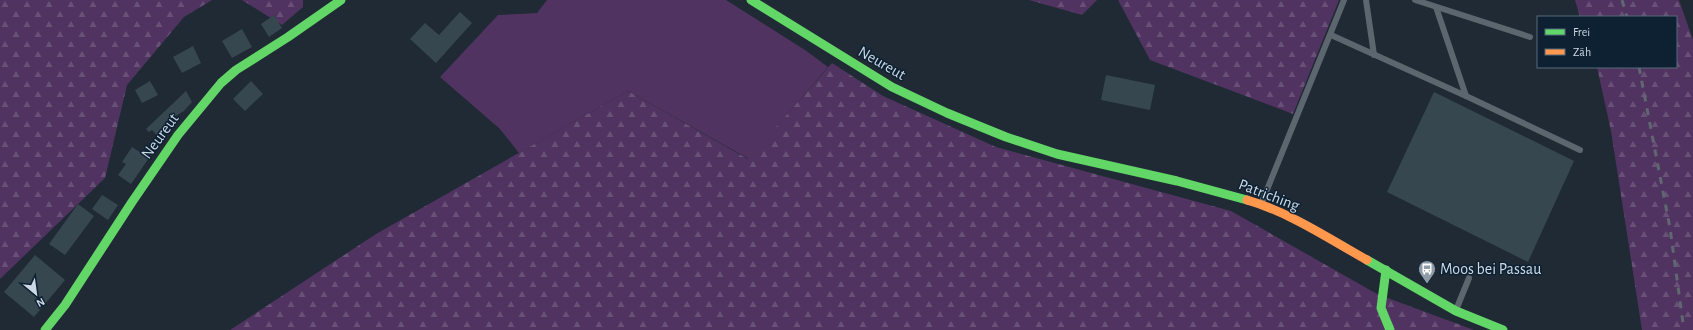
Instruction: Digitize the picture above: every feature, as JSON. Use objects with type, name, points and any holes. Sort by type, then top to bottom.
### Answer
[{"type":"street","name":"Neureut","points":[[45,330],[65,305],[132,202],[178,135],[221,83],[236,70],[288,37],[341,0]]},
{"type":"street","name":"Neureut","points":[[751,0],[892,87],[947,113],[1006,137]]},
{"type":"street","name":"Patriching","points":[[1006,137],[1057,154],[1177,181],[1261,204],[1310,227],[1456,311],[1503,330]]},
{"type":"street","points":[[1386,270],[1381,308],[1390,330]]},
{"type":"lane","points":[[1261,204],[1344,0]]},
{"type":"lane","points":[[1366,0],[1374,55]]},
{"type":"lane","points":[[1415,0],[1530,37]]},
{"type":"lane","points":[[1436,7],[1466,96]]},
{"type":"lane","points":[[1331,35],[1466,96],[1580,150]]},
{"type":"lane","points":[[1456,311],[1469,278]]},
{"type":"green space","points":[[0,0],[212,0],[184,17],[127,85],[105,178],[0,279]]},
{"type":"green space","points":[[242,0],[303,0],[303,7],[282,25]]},
{"type":"green space","points":[[547,0],[726,0],[805,50],[828,67],[749,159],[628,91],[519,153],[500,129],[440,77],[498,15],[537,13]]},
{"type":"green space","points":[[1029,0],[1097,0],[1082,15]]},
{"type":"green space","points":[[1118,0],[1339,0],[1293,114],[1150,60]]},
{"type":"green space","points":[[1575,0],[1679,0],[1693,40],[1693,330],[1642,330],[1611,131],[1597,68],[1677,68],[1677,16],[1580,16]]},
{"type":"green space","points":[[832,63],[883,96],[996,147],[1231,211],[1377,294],[1474,330],[230,330],[376,234],[628,91],[748,159]]},
{"type":"building","points":[[460,12],[472,23],[436,63],[410,39],[425,23],[439,35]]},
{"type":"building","points":[[274,15],[282,28],[269,37],[261,24]]},
{"type":"building","points":[[242,29],[252,47],[232,58],[222,41]]},
{"type":"building","points":[[193,46],[201,63],[182,73],[173,57]]},
{"type":"building","points":[[1106,75],[1155,85],[1150,110],[1101,100]]},
{"type":"building","points":[[150,81],[158,95],[142,103],[135,90]]},
{"type":"building","points":[[251,81],[263,94],[245,111],[233,99]]},
{"type":"building","points":[[186,91],[192,102],[184,111],[164,123],[168,127],[158,136],[152,130],[149,132],[146,129]]},
{"type":"building","points":[[1434,92],[1574,161],[1528,262],[1387,192]]},
{"type":"building","points":[[132,147],[149,158],[131,184],[118,175],[126,164],[122,162]]},
{"type":"building","points":[[102,195],[118,205],[108,220],[92,209]]},
{"type":"building","points":[[78,204],[94,216],[65,255],[49,244]]},
{"type":"building","points":[[35,255],[65,280],[34,317],[4,292]]},
{"type":"railway","points":[[1622,0],[1627,16]]},
{"type":"railway","points":[[1639,68],[1670,228],[1683,323]]},
{"type":"traffic: fast","points":[[45,330],[65,305],[132,202],[178,135],[221,83],[236,70],[288,37],[341,0]]},
{"type":"traffic: fast","points":[[751,0],[892,87],[947,113],[1006,137],[1057,154],[1177,181],[1247,200]]},
{"type":"traffic: fast","points":[[1367,260],[1456,311],[1503,330]]},
{"type":"traffic: fast","points":[[1386,270],[1381,308],[1390,330]]},
{"type":"traffic: slow","points":[[1247,200],[1293,218],[1367,260]]},
{"type":"place","name":"Moos bei Passau","points":[[1427,284]]}]
